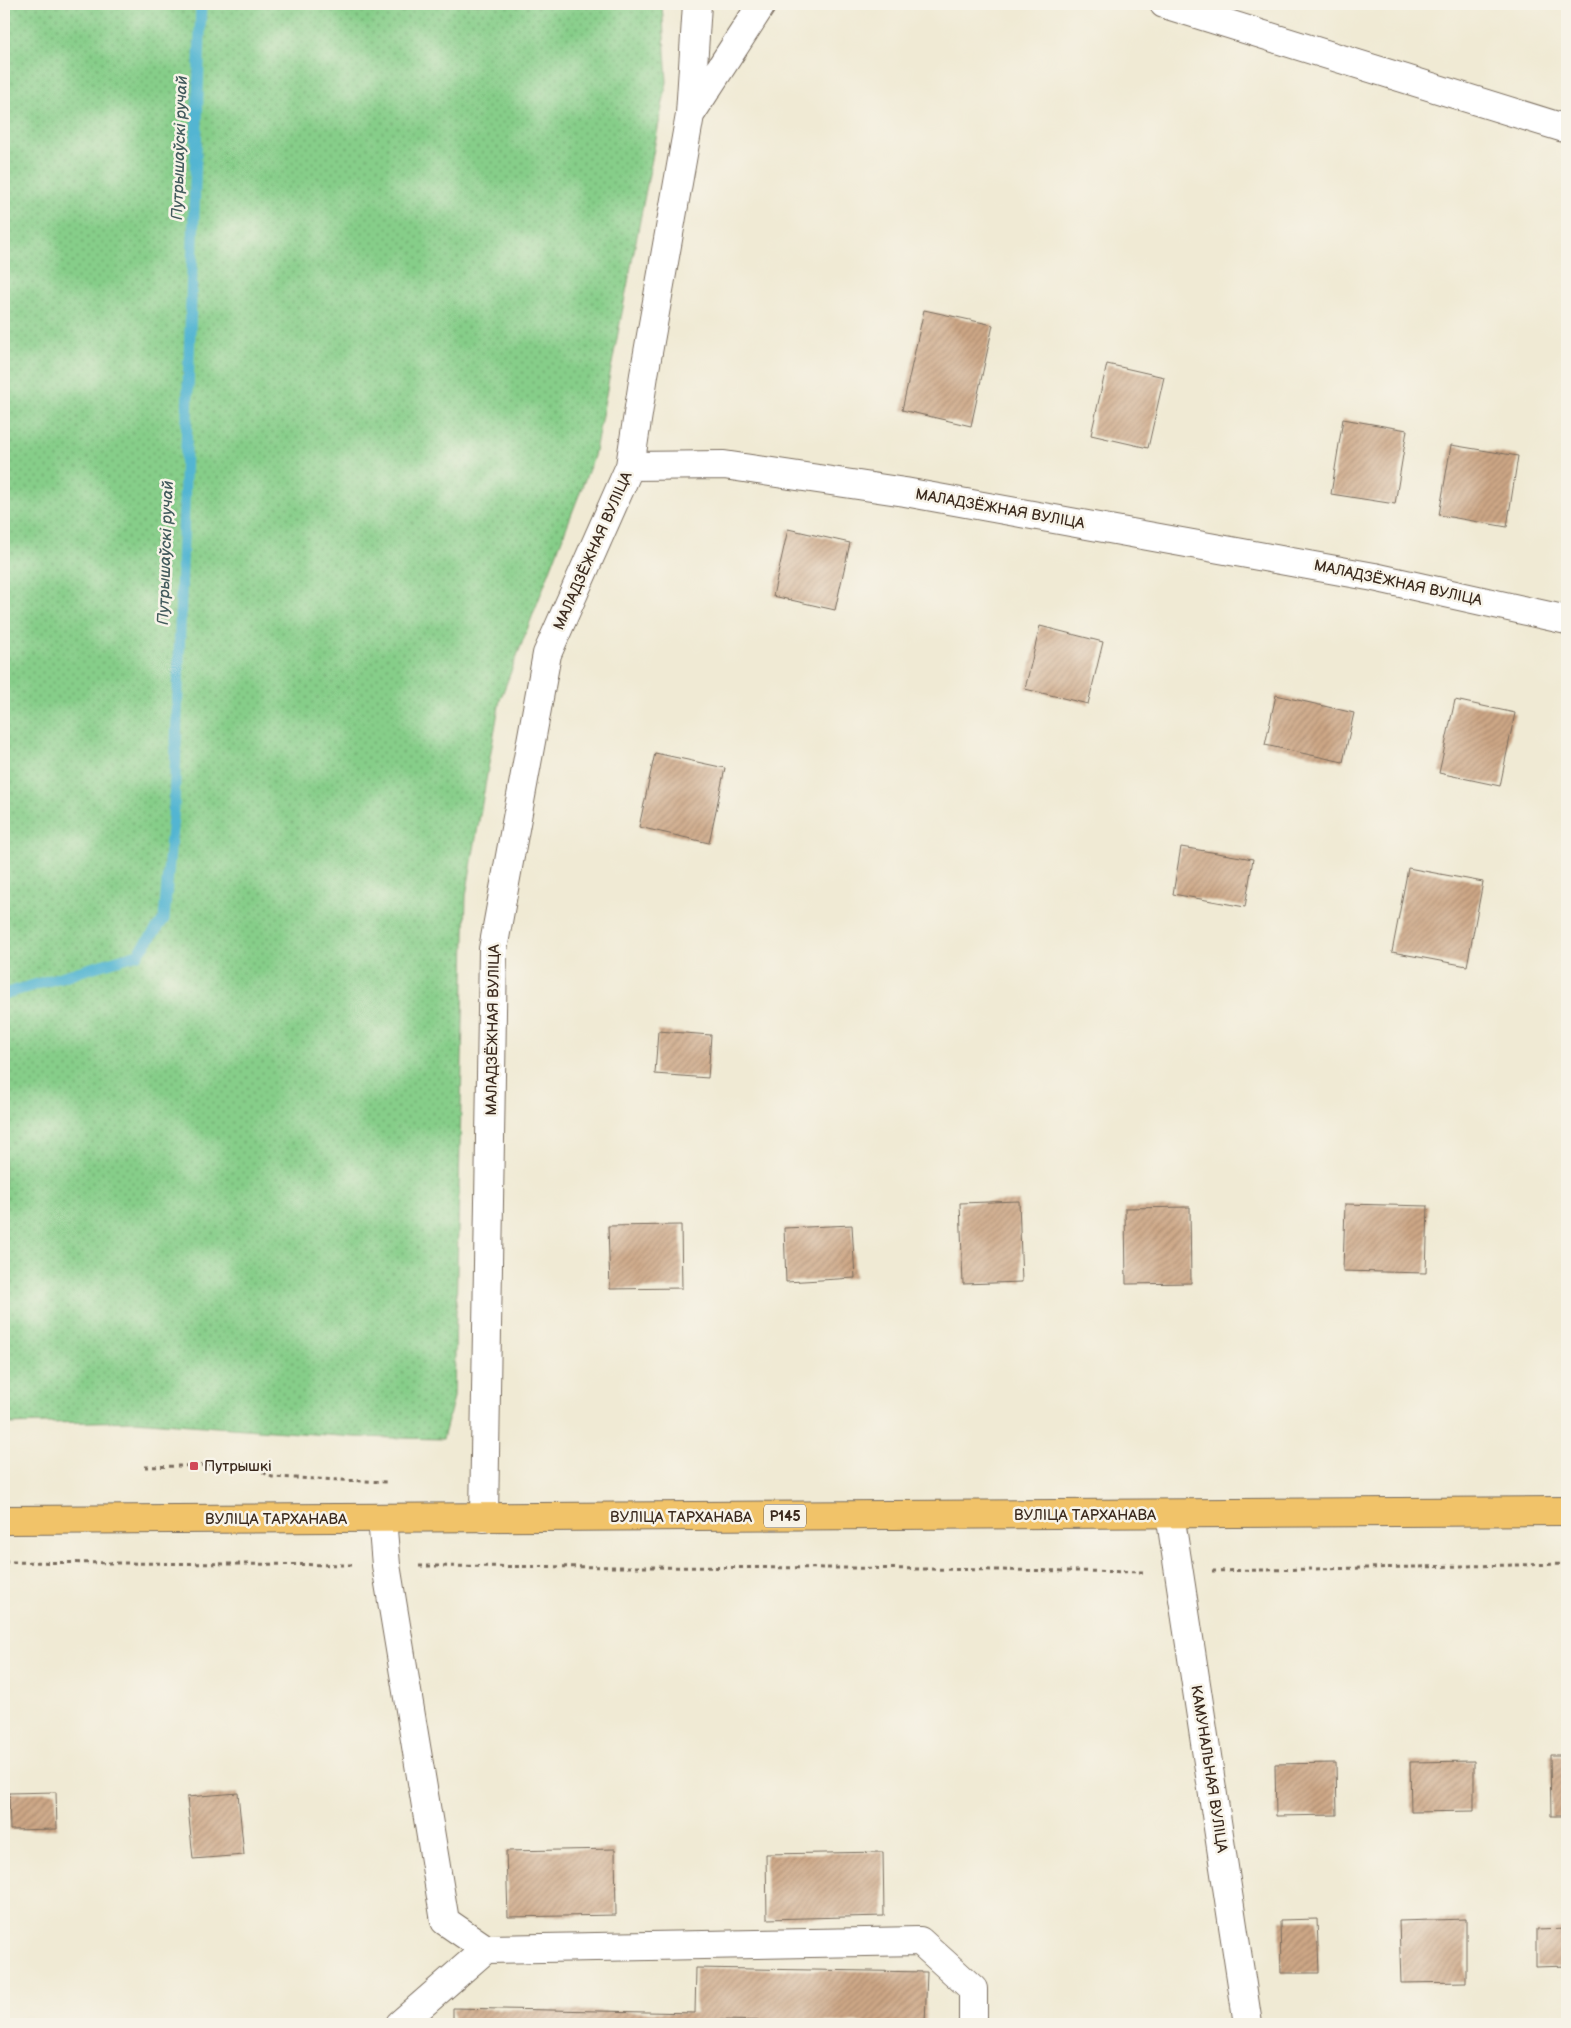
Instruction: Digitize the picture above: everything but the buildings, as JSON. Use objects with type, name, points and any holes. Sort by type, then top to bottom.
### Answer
[{"type":"main road","name":"ВУЛІЦА ТАРХАНАВА","points":[[4,1520],[1567,1511]]},
{"type":"street","points":[[630,466],[644,375],[690,116],[697,4]]},
{"type":"street","points":[[690,116],[762,4]]},
{"type":"street","points":[[1164,4],[1567,129]]},
{"type":"street","name":"МАЛАДЗЁЖНАЯ ВУЛІЦА","points":[[484,1518],[493,949],[547,654],[630,466],[724,465],[904,492],[1374,577],[1567,620]]},
{"type":"street","name":"КАМУНАЛЬНАЯ ВУЛІЦА","points":[[1170,1514],[1248,2024]]},
{"type":"street","points":[[382,1518],[386,1565],[445,1921],[486,1949],[920,1941],[973,1989],[973,2024]]},
{"type":"street","points":[[400,2024],[486,1949]]},
{"type":"path","points":[[4,1562],[1179,1572],[1567,1564]]},
{"type":"green space","points":[[4,4],[662,4],[667,82],[594,456],[500,700],[466,895],[454,1397],[443,1439],[354,1437],[135,1421],[4,1424]]},
{"type":"waterway","name":"Путрышаўскі ручай","points":[[4,994],[138,954],[164,919],[174,805],[201,4]]},
{"type":"place","name":"Путрышкі","points":[[194,1466]]}]
